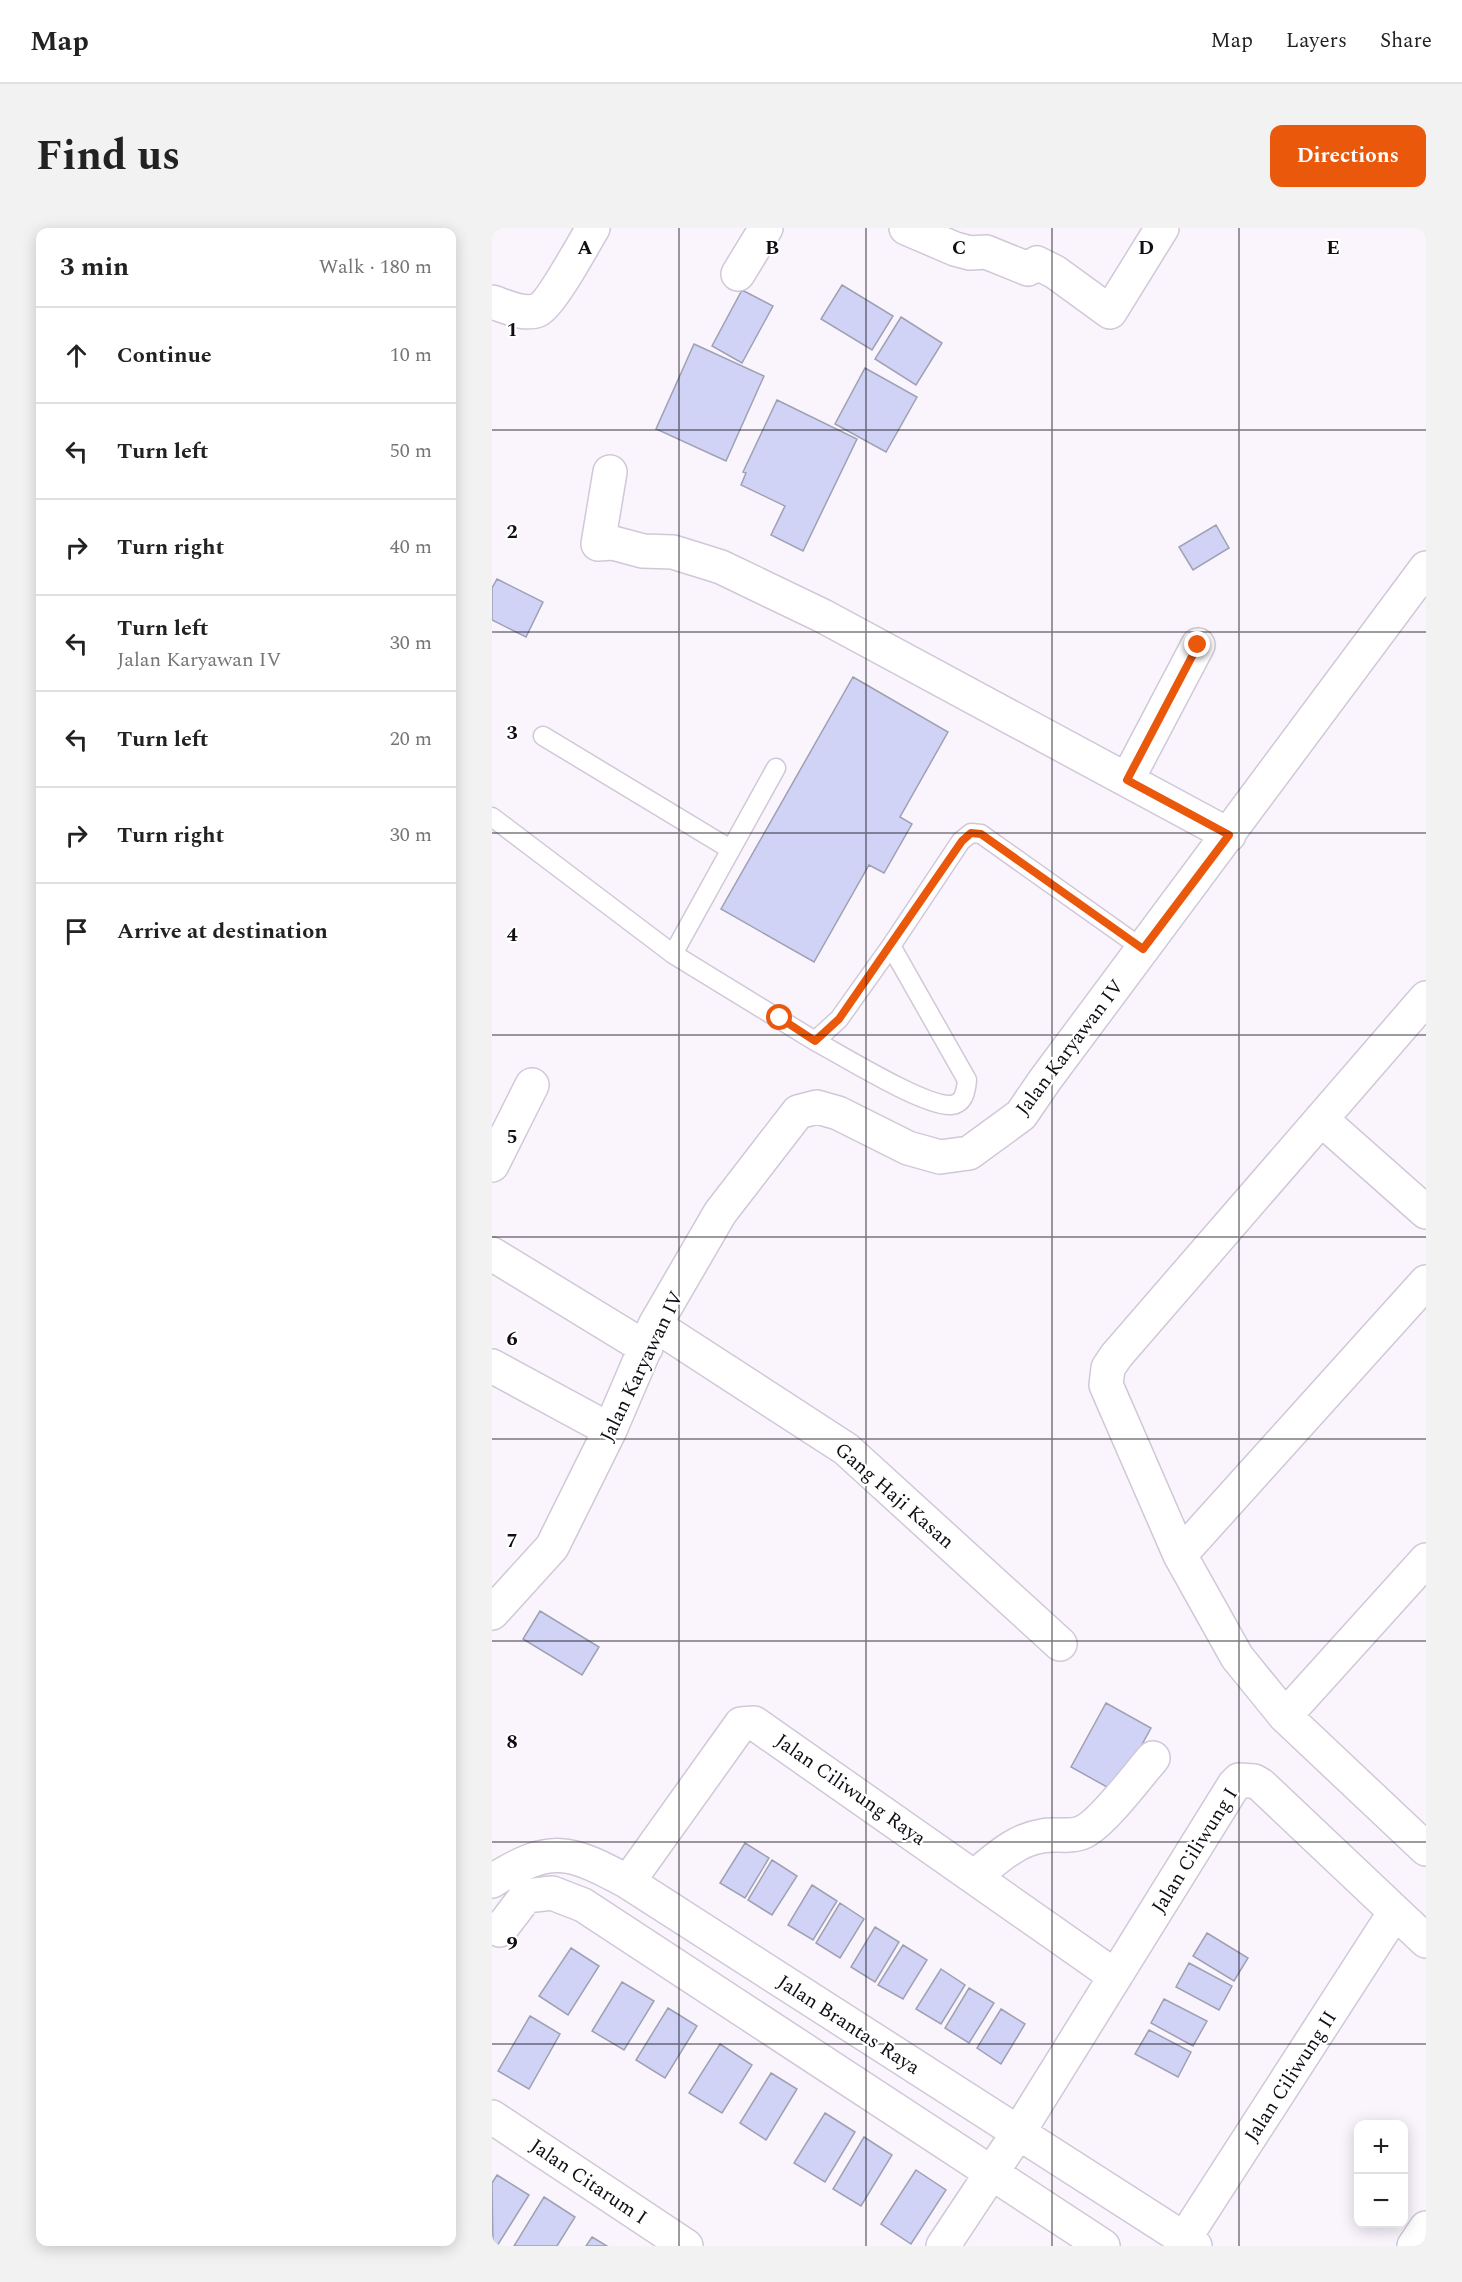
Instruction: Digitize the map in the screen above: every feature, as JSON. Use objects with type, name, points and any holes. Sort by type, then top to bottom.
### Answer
[{"type":"street","points":[[492,302],[528,312],[538,310],[551,296],[593,228]]},
{"type":"street","points":[[738,274],[766,228]]},
{"type":"street","points":[[906,228],[955,249],[970,253],[987,252],[1028,269],[1037,263],[1054,272],[1110,312],[1162,228]]},
{"type":"street","points":[[610,472],[598,544],[613,543],[643,551],[673,552],[721,567],[822,616],[1229,835]]},
{"type":"street","name":"Jalan Karyawan IV","points":[[492,1613],[552,1547],[610,1430],[651,1336],[720,1213],[798,1112],[817,1107],[838,1113],[908,1148],[940,1157],[969,1153],[1021,1115],[1426,568]]},
{"type":"street","points":[[1127,780],[1198,645]]},
{"type":"street","points":[[1423,1839],[1285,1716],[1237,1657],[1180,1555],[1106,1385],[1108,1368],[1124,1347],[1426,998]]},
{"type":"street","points":[[492,1165],[532,1085]]},
{"type":"street","points":[[1321,1119],[1426,1212]]},
{"type":"street","name":"Gang Haji Kasan","points":[[492,1254],[651,1336],[846,1449],[1060,1644]]},
{"type":"street","points":[[1180,1555],[1426,1282]]},
{"type":"street","points":[[492,1366],[610,1430]]},
{"type":"street","points":[[1285,1716],[1426,1560]]},
{"type":"street","name":"Jalan Ciliwung Raya","points":[[628,1882],[736,1731],[748,1722],[760,1726],[1115,1976]]},
{"type":"street","points":[[975,1876],[1005,1852],[1030,1838],[1078,1834],[1087,1830],[1153,1758]]},
{"type":"street","name":"Jalan Ciliwung I","points":[[943,2246],[1018,2133],[1239,1780],[1254,1781],[1261,1785],[1426,1941]]},
{"type":"street","name":"Jalan Brantas Raya","points":[[492,1881],[516,1866],[539,1856],[568,1855],[602,1868],[628,1882],[1190,2242]]},
{"type":"street","points":[[495,1932],[526,1896],[552,1893],[583,1905],[1102,2246]]},
{"type":"street","name":"Jalan Ciliwung II","points":[[1190,2242],[1395,1912]]},
{"type":"street","name":"Jalan Citarum I","points":[[492,2117],[686,2246]]},
{"type":"street","points":[[1414,2246],[1426,2228]]},
{"type":"lane","points":[[543,736],[730,849]]},
{"type":"lane","points":[[673,954],[776,768]]},
{"type":"lane","points":[[492,817],[673,954],[815,1041],[923,1099],[951,1105],[960,1101],[966,1094],[967,1080],[891,946]]},
{"type":"lane","points":[[815,1041],[839,1019],[962,841],[971,833],[981,834],[1143,949]]},
{"type":"building","points":[[842,285],[893,316],[872,350],[821,319]]},
{"type":"building","points":[[742,290],[773,306],[742,363],[712,346]]},
{"type":"building","points":[[901,317],[942,343],[916,385],[875,359]]},
{"type":"building","points":[[694,344],[764,376],[726,461],[656,429]]},
{"type":"building","points":[[865,368],[917,397],[886,452],[835,424]]},
{"type":"building","points":[[777,400],[857,439],[803,551],[771,535],[785,506],[741,485],[746,473],[743,472]]},
{"type":"building","points":[[1216,525],[1229,548],[1193,570],[1179,547]]},
{"type":"building","points":[[497,579],[543,602],[526,637],[492,620],[492,588]]},
{"type":"building","points":[[853,677],[948,732],[900,817],[912,824],[884,873],[869,865],[814,962],[721,909]]},
{"type":"building","points":[[540,1611],[599,1647],[582,1675],[523,1639]]},
{"type":"building","points":[[1106,1703],[1151,1728],[1116,1792],[1071,1767]]},
{"type":"building","points":[[745,1843],[769,1858],[745,1898],[720,1883]]},
{"type":"building","points":[[772,1860],[797,1876],[772,1915],[748,1900]]},
{"type":"building","points":[[812,1885],[837,1901],[813,1940],[788,1925]]},
{"type":"building","points":[[840,1903],[864,1919],[840,1958],[816,1943]]},
{"type":"building","points":[[875,1927],[899,1942],[875,1982],[851,1967]]},
{"type":"building","points":[[1207,1933],[1248,1958],[1234,1981],[1193,1956]]},
{"type":"building","points":[[903,1945],[927,1960],[903,1999],[878,1985]]},
{"type":"building","points":[[571,1948],[599,1966],[568,2015],[539,1996]]},
{"type":"building","points":[[1189,1963],[1232,1986],[1219,2010],[1176,1987]]},
{"type":"building","points":[[941,1969],[965,1985],[941,2024],[916,2009]]},
{"type":"building","points":[[622,1982],[654,2001],[624,2050],[592,2031]]},
{"type":"building","points":[[969,1988],[994,2003],[969,2043],[945,2028]]},
{"type":"building","points":[[1164,1999],[1207,2021],[1193,2046],[1151,2023]]},
{"type":"building","points":[[668,2008],[697,2026],[665,2078],[636,2060]]},
{"type":"building","points":[[1001,2009],[1025,2024],[1001,2064],[977,2048]]},
{"type":"building","points":[[530,2016],[560,2034],[529,2089],[498,2071]]},
{"type":"building","points":[[1149,2030],[1191,2052],[1178,2077],[1135,2054]]},
{"type":"building","points":[[720,2044],[752,2065],[722,2113],[689,2093]]},
{"type":"building","points":[[771,2073],[797,2089],[766,2140],[740,2123]]},
{"type":"building","points":[[825,2113],[855,2132],[825,2182],[794,2163]]},
{"type":"building","points":[[864,2137],[892,2155],[861,2206],[833,2189]]},
{"type":"building","points":[[916,2170],[946,2190],[911,2244],[881,2224]]},
{"type":"building","points":[[497,2175],[529,2195],[497,2246],[493,2246],[492,2183]]},
{"type":"building","points":[[544,2197],[575,2217],[557,2246],[514,2246]]},
{"type":"building","points":[[592,2237],[607,2246],[586,2246]]},
{"type":"route","points":[[780,1018],[815,1041],[839,1019],[962,841],[971,833],[981,834],[1143,949],[1229,835],[1127,780],[1198,645]]}]
